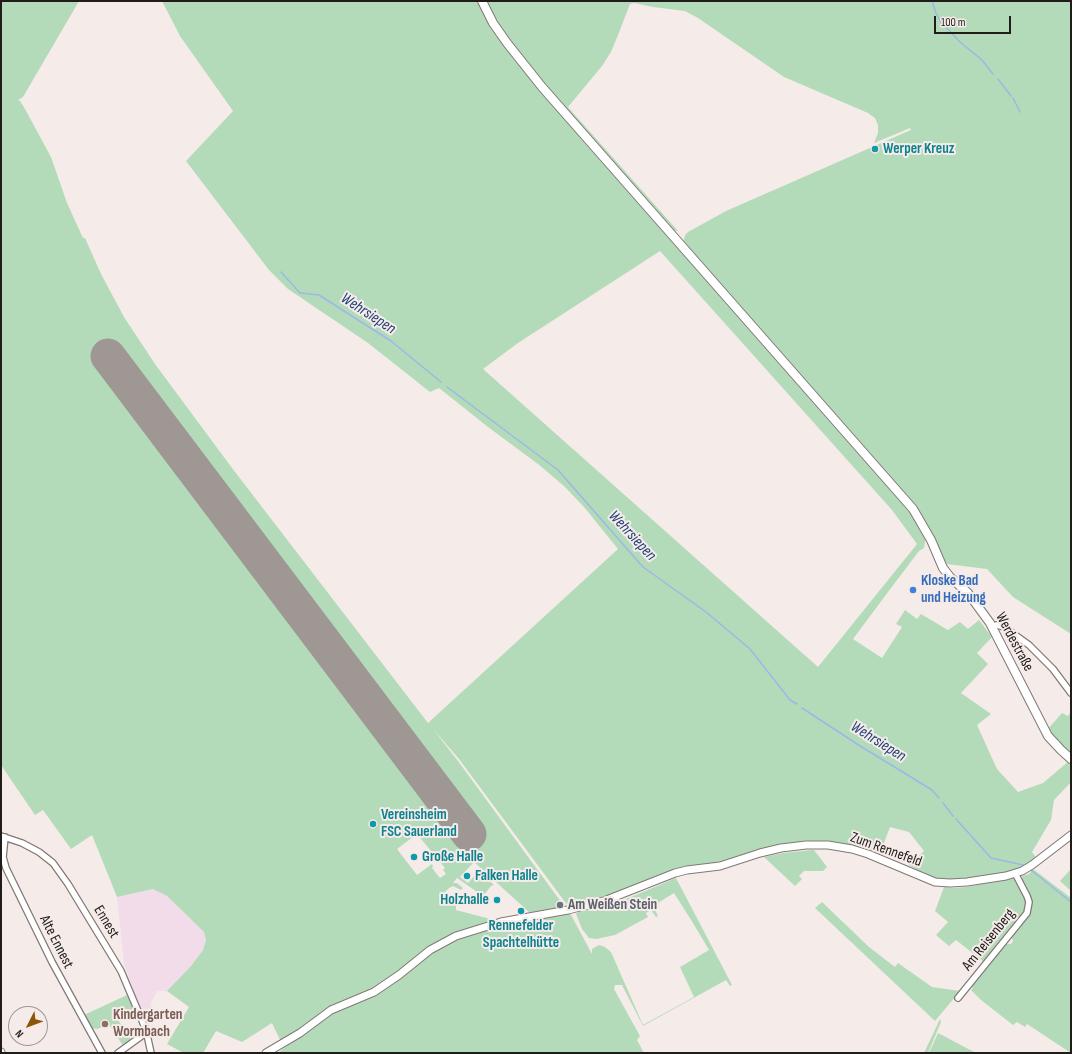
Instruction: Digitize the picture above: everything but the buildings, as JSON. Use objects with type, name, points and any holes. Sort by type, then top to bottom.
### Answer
[{"type":"main road","name":"Werdestraße","points":[[482,1],[500,33],[521,63],[913,509],[931,540],[943,568],[968,593],[992,626],[1048,736],[1071,759]]},
{"type":"street","points":[[992,626],[1004,627],[1029,645],[1053,669],[1071,693]]},
{"type":"street","name":"Zum Rennefeld","points":[[266,1053],[300,1032],[331,1010],[370,994],[430,950],[446,941],[470,931],[493,924],[568,910],[610,899],[675,873],[720,866],[760,853],[794,846],[828,845],[852,849],[886,861],[930,880],[944,883],[967,882],[1006,876],[1015,873],[1030,866],[1071,835]]},
{"type":"street","name":"Ennest","points":[[3,836],[22,843],[39,852],[57,868],[84,909],[119,968],[147,1032],[151,1053]]},
{"type":"street","name":"Alte Ennest","points":[[3,836],[3,857],[6,868],[52,962],[102,1053]]},
{"type":"street","name":"Am Reisenberg","points":[[958,998],[1027,913],[1029,902],[1015,873]]},
{"type":"street","points":[[118,1053],[147,1032]]},
{"type":"shaded area","points":[[153,889],[167,896],[204,932],[206,940],[203,950],[191,966],[167,991],[157,992],[150,1004],[155,1012],[145,1022],[124,965],[117,897]]},
{"type":"green space","points":[[1,1],[79,1],[23,97],[18,100],[25,109],[51,157],[67,203],[83,238],[85,238],[101,274],[124,317],[155,364],[232,468],[428,723],[618,549],[584,507],[564,486],[538,464],[439,388],[430,392],[368,343],[288,289],[269,270],[186,161],[233,111],[180,36],[162,1],[479,1],[504,46],[540,90],[908,508],[926,537],[924,548],[919,551],[853,639],[882,658],[902,627],[896,624],[905,610],[917,619],[921,614],[948,630],[960,622],[968,629],[979,620],[992,637],[977,653],[988,664],[961,693],[991,714],[977,725],[997,769],[1018,792],[1043,783],[1069,761],[1071,763],[1071,782],[1054,800],[1051,820],[1032,852],[1037,859],[1009,873],[956,881],[942,880],[916,871],[916,869],[909,865],[924,851],[909,832],[890,827],[879,856],[852,847],[765,849],[710,865],[610,898],[568,906],[459,759],[433,729],[564,906],[530,913],[474,862],[460,877],[468,883],[475,875],[477,877],[481,873],[494,885],[491,886],[483,896],[457,878],[453,883],[457,883],[463,888],[461,890],[453,886],[445,892],[445,896],[456,900],[456,910],[498,921],[516,932],[534,927],[532,920],[570,913],[592,954],[592,949],[599,945],[605,947],[611,952],[643,1025],[694,997],[680,967],[709,950],[693,923],[674,893],[653,906],[658,916],[656,917],[651,910],[646,913],[648,917],[615,935],[596,939],[589,938],[582,929],[576,914],[578,912],[619,902],[676,878],[732,985],[730,986],[726,980],[643,1026],[622,985],[615,985],[614,989],[640,1036],[637,1040],[644,1053],[278,1053],[284,1048],[272,1023],[242,1042],[216,1031],[203,1053],[184,1053],[167,1044],[189,1007],[167,991],[191,966],[203,950],[206,940],[204,932],[167,896],[153,889],[117,897],[92,835],[71,849],[43,810],[35,815],[1,765]],"holes":[[[660,251],[892,510],[917,544],[818,667],[483,369],[518,343]],[[417,834],[445,868],[443,870],[446,874],[440,878],[432,868],[432,864],[417,875],[397,849]]]},
{"type":"green space","points":[[485,1],[1071,1],[1071,634],[1013,597],[987,569],[947,564],[932,536],[683,243],[685,235],[688,232],[726,211],[911,130],[910,128],[874,143],[878,133],[878,125],[875,118],[868,113],[784,77],[698,18],[685,11],[634,3],[630,4],[611,52],[602,66],[568,107],[678,231],[670,230],[571,117],[504,34]]},
{"type":"green space","points":[[1071,712],[1071,755],[1047,730],[1062,713],[1068,716]]},
{"type":"green space","points":[[814,850],[827,867],[823,871],[804,871],[799,876],[802,879],[795,886],[764,857],[783,853]]},
{"type":"green space","points":[[1033,869],[1071,898],[1071,1053],[1027,1024],[1025,1027],[1017,1022],[1013,1025],[981,1000],[971,990],[973,988],[970,985],[1003,944],[1011,944],[1013,941],[1011,935],[1030,907],[1022,876],[1029,874]]},
{"type":"green space","points":[[1071,869],[1071,891],[1060,881]]},
{"type":"green space","points":[[1015,878],[1027,902],[1024,915],[984,962],[956,940],[949,946],[936,935],[948,922],[935,911],[944,887],[966,887]]},
{"type":"green space","points":[[822,902],[869,947],[895,967],[898,963],[932,987],[960,991],[935,1021],[815,908]]},
{"type":"green space","name":"Kindergarten Wormbach","points":[[127,995],[135,1012],[118,1020],[132,1041],[124,1047],[108,1023],[98,1029],[91,1028],[84,1015]]},
{"type":"green space","points":[[940,1019],[941,1022],[928,1053],[924,1053]]},
{"type":"green space","points":[[938,1033],[976,1053],[929,1053]]},
{"type":"waterway","points":[[932,1],[941,22],[960,42],[982,60],[993,74]]},
{"type":"waterway","points":[[998,79],[1011,96]]},
{"type":"waterway","points":[[1013,98],[1020,112]]},
{"type":"waterway","name":"Wehrsiepen","points":[[281,272],[300,293],[319,295],[391,341],[441,382]]},
{"type":"waterway","name":"Wehrsiepen","points":[[447,387],[558,470],[643,567],[706,612],[750,649],[790,700],[797,704]]},
{"type":"waterway","name":"Wehrsiepen","points":[[802,708],[932,790],[939,798]]},
{"type":"waterway","name":"Wehrsiepen","points":[[943,803],[953,816]]},
{"type":"waterway","name":"Wehrsiepen","points":[[956,819],[991,858],[1023,865]]},
{"type":"waterway","name":"Wehrsiepen","points":[[1031,870],[1071,902]]},
{"type":"runway","points":[[108,356],[469,834]]},
{"type":"place","name":"Werper Kreuz","points":[[875,149]]},
{"type":"place","name":"Kloske Bad und Heizung","points":[[913,590]]},
{"type":"place","name":"Vereinsheim FSC Sauerland","points":[[373,824]]},
{"type":"place","name":"Große Halle","points":[[414,857]]},
{"type":"place","name":"Falken Halle","points":[[467,876]]},
{"type":"place","name":"Holzhalle","points":[[497,900]]},
{"type":"place","name":"Am Weißen Stein","points":[[560,905]]},
{"type":"place","name":"Rennefelder Spachtelhütte","points":[[521,911]]},
{"type":"place","name":"Kindergarten Wormbach","points":[[105,1024]]}]
